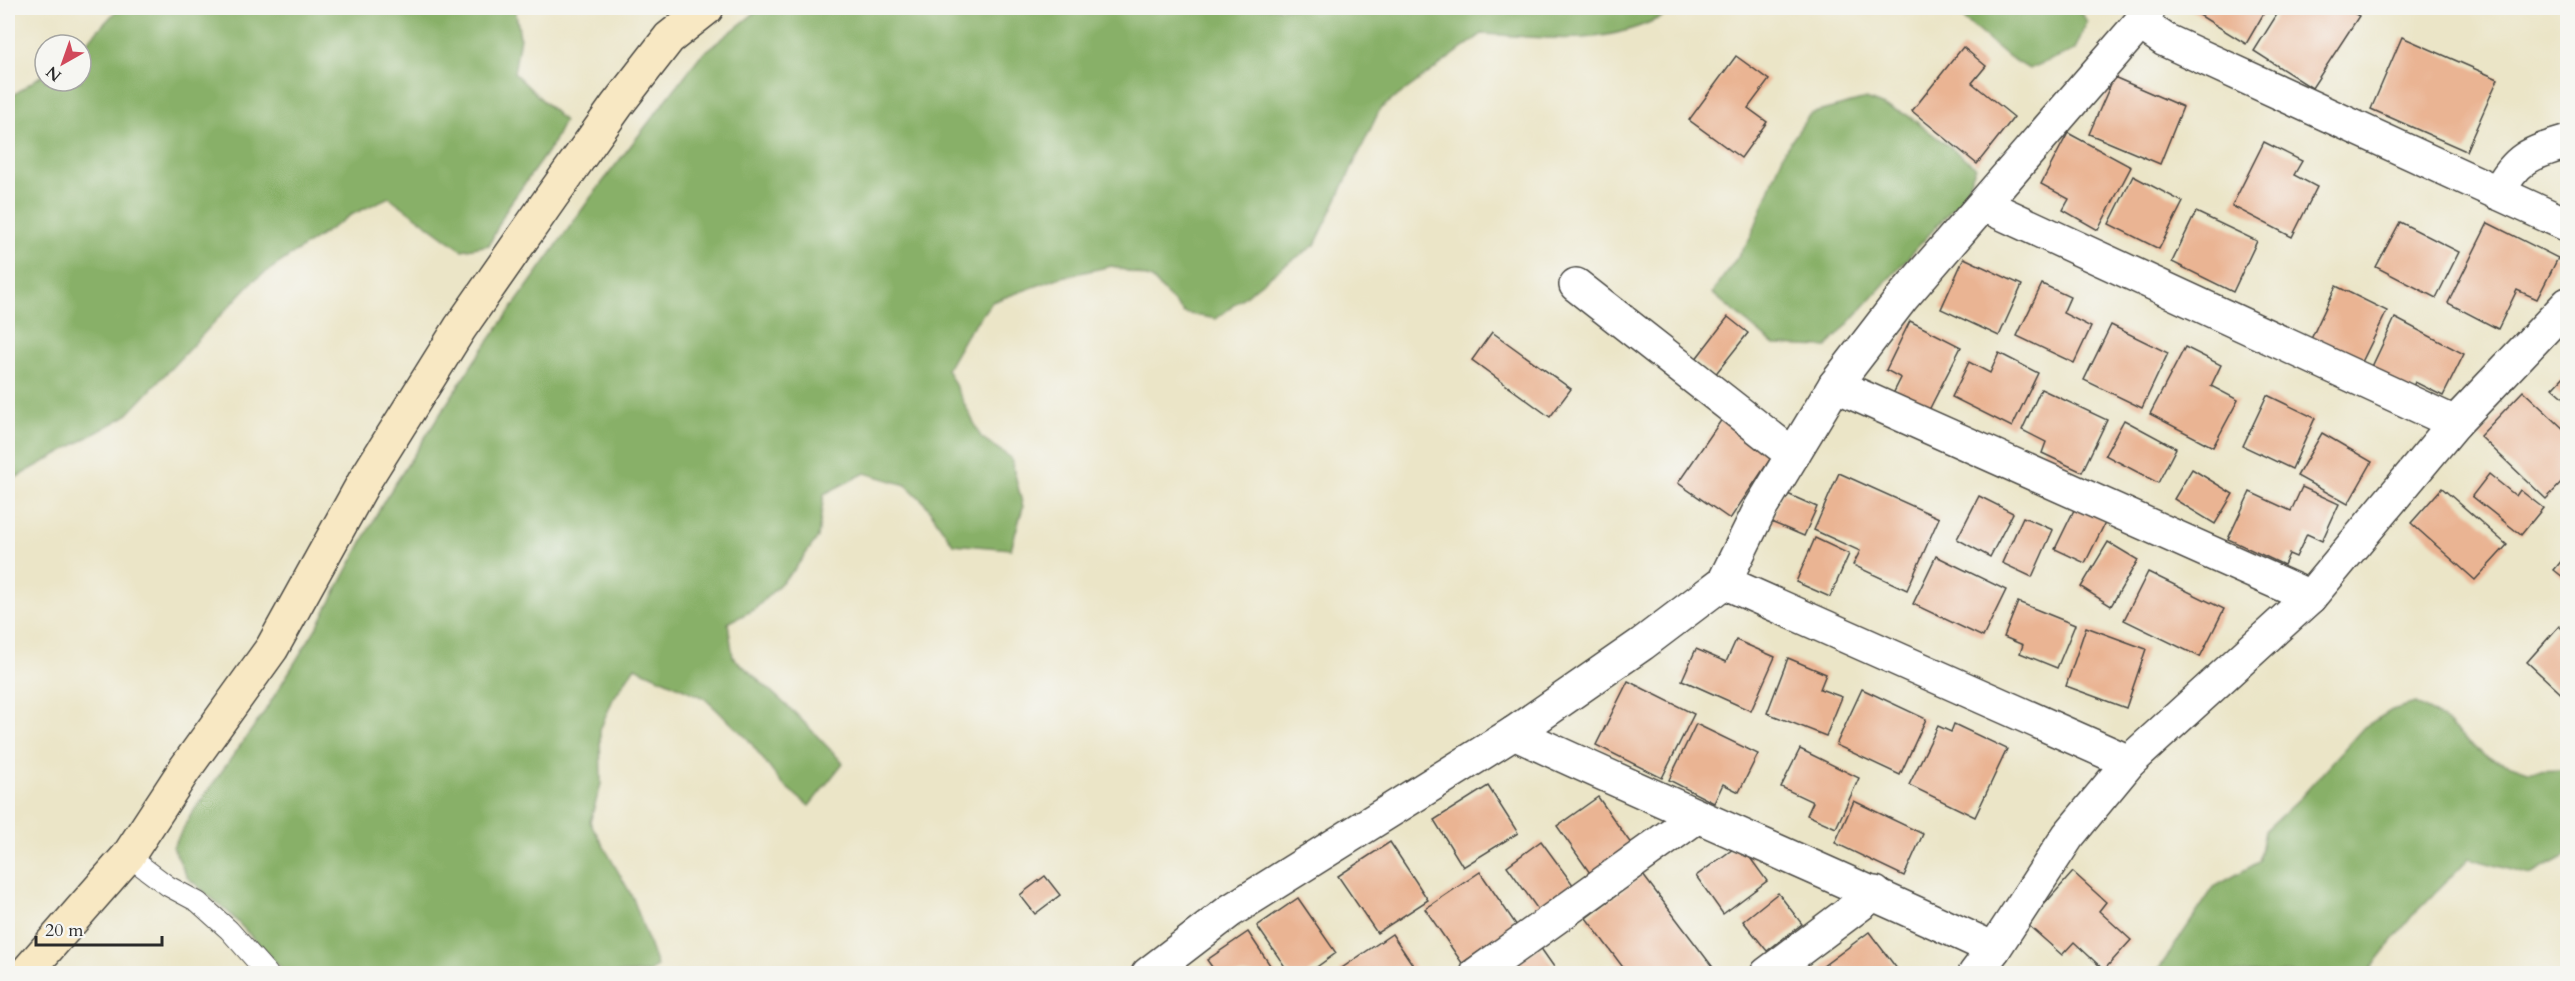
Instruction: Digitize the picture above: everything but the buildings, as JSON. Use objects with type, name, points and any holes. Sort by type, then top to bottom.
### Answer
[{"type":"street","points":[[25,974],[128,856],[185,769],[272,648],[365,480],[460,328],[617,105],[669,38],[707,8]]},
{"type":"street","points":[[1148,974],[1230,911],[1514,733],[1642,644],[1724,582],[1760,509],[1835,385],[1902,298],[2145,15],[2165,40],[2568,225]]},
{"type":"street","points":[[2498,193],[2509,171],[2532,153],[2568,142]]},
{"type":"street","points":[[1984,205],[2455,423]]},
{"type":"street","points":[[1576,285],[1793,455]]},
{"type":"street","points":[[1514,733],[1696,817],[1875,893],[1984,961],[2068,836],[2129,762],[2310,597],[2455,423],[2568,304]]},
{"type":"street","points":[[1835,385],[2310,597]]},
{"type":"street","points":[[1724,582],[2129,762]]},
{"type":"street","points":[[1477,974],[1696,817]]},
{"type":"street","points":[[1767,974],[1875,893]]},
{"type":"lane","points":[[128,856],[168,886],[198,902],[229,930],[268,974]]},
{"type":"green space","points":[[119,8],[515,8],[520,37],[514,73],[564,121],[552,145],[507,208],[489,245],[462,250],[389,197],[351,215],[253,281],[126,416],[8,482],[8,99],[33,81],[33,93],[93,93],[93,35]]},
{"type":"green space","points":[[761,8],[1678,8],[1629,30],[1606,35],[1559,38],[1482,34],[1380,109],[1315,245],[1278,270],[1216,319],[1184,313],[1152,279],[1112,266],[1061,277],[992,302],[967,334],[947,369],[981,437],[1011,458],[1023,507],[1011,549],[953,544],[924,502],[906,485],[865,473],[824,494],[818,537],[794,570],[755,609],[728,623],[733,657],[796,714],[843,763],[809,806],[781,783],[748,739],[704,698],[635,667],[613,699],[600,730],[601,784],[590,822],[633,898],[657,966],[649,973],[286,973],[228,912],[187,877],[173,847],[192,813],[265,711],[318,625],[384,501],[475,360],[591,197],[700,56]]},
{"type":"green space","points":[[1951,8],[2079,8],[2087,22],[2075,50],[2029,69],[2006,55]]},
{"type":"green space","points":[[1866,99],[1907,115],[1976,167],[1963,197],[1827,347],[1774,345],[1712,293],[1750,239],[1785,150],[1810,114]]},
{"type":"green space","points":[[2415,703],[2439,716],[2485,756],[2528,771],[2567,770],[2567,855],[2530,875],[2469,858],[2412,916],[2367,973],[2156,973],[2214,887],[2259,862],[2265,831],[2301,797],[2364,727],[2392,710]]}]
